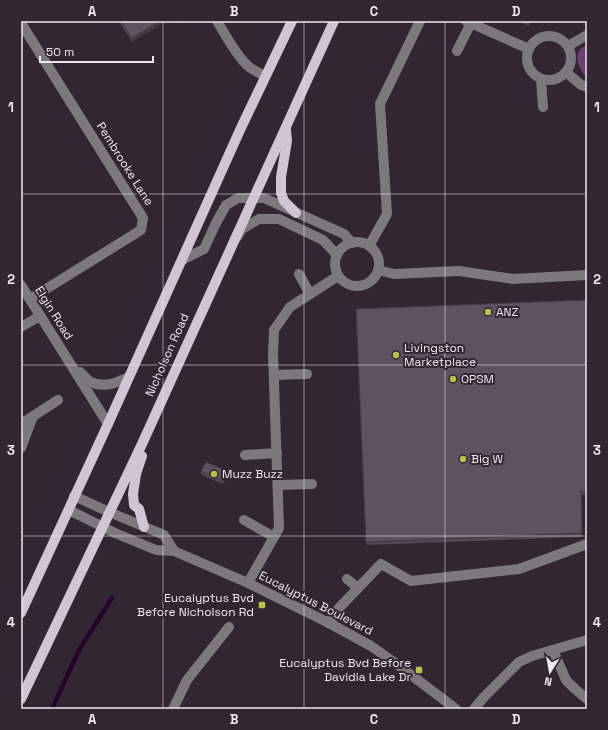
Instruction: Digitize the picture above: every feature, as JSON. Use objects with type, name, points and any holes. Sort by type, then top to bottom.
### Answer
[{"type":"main road","points":[[21,613],[237,137],[292,21]]},
{"type":"main road","name":"Nicholson Road","points":[[21,699],[142,444],[334,21]]},
{"type":"main road","points":[[286,126],[287,141],[281,177],[281,193],[284,201],[296,213]]},
{"type":"main road","points":[[142,444],[142,456],[136,474],[133,494],[134,505],[139,509],[144,527]]},
{"type":"street","points":[[217,21],[247,66],[257,73],[266,76]]},
{"type":"street","points":[[369,246],[387,214],[380,104],[420,21]]},
{"type":"street","points":[[457,51],[469,22],[529,49]]},
{"type":"street","name":"Pembrooke Lane","points":[[21,23],[143,218],[141,230],[30,299]]},
{"type":"street","points":[[568,46],[587,35]]},
{"type":"street","points":[[552,36],[562,39],[571,51],[572,57],[569,68],[557,78],[547,80],[542,79],[536,76],[529,66],[527,61],[529,49],[538,38],[552,36]]},
{"type":"street","points":[[566,72],[581,85],[587,87]]},
{"type":"street","points":[[542,79],[543,107]]},
{"type":"street","points":[[182,260],[204,249],[226,205],[238,198],[264,198],[344,234],[352,243]]},
{"type":"street","points":[[234,242],[242,229],[259,219],[279,220],[323,240],[337,255]]},
{"type":"street","points":[[359,242],[369,246],[375,251],[380,266],[374,280],[367,285],[360,287],[345,283],[338,276],[335,266],[339,251],[352,243],[359,242]]},
{"type":"street","points":[[378,270],[394,274],[458,271],[513,279],[587,275]]},
{"type":"street","points":[[299,274],[310,294]]},
{"type":"street","points":[[248,584],[279,528],[273,354],[274,330],[290,307],[338,276]]},
{"type":"street","name":"Elgin Road","points":[[21,285],[108,424]]},
{"type":"street","points":[[21,328],[40,316]]},
{"type":"street","name":"Elgin Road","points":[[66,355],[89,380],[98,385],[114,384],[129,377]]},
{"type":"street","points":[[274,375],[307,374]]},
{"type":"street","points":[[21,424],[58,400]]},
{"type":"street","points":[[21,448],[34,416]]},
{"type":"street","points":[[245,454],[276,453]]},
{"type":"street","points":[[278,484],[312,484]]},
{"type":"street","points":[[74,496],[164,535],[174,551]]},
{"type":"street","name":"Eucalyptus Boulevard","points":[[69,510],[103,527],[156,550],[174,551],[248,584],[329,623],[371,646],[456,709]]},
{"type":"street","points":[[244,520],[274,537]]},
{"type":"street","points":[[329,623],[340,608],[381,564],[411,581],[518,568],[587,544]]},
{"type":"street","points":[[348,579],[358,588]]},
{"type":"street","points":[[173,709],[187,680],[229,627]]},
{"type":"street","points":[[474,709],[519,662],[532,656],[587,640]]},
{"type":"street","points":[[553,650],[566,680],[587,699]]},
{"type":"shaded area","points":[[587,45],[587,78],[581,69],[577,58],[580,50]]},
{"type":"building","points":[[121,21],[160,21],[132,38]]},
{"type":"building","points":[[587,300],[587,491],[581,491],[582,533],[366,542],[356,309]]},
{"type":"building","points":[[206,462],[227,471],[223,481],[201,471]]},
{"type":"waterway","points":[[52,709],[79,650],[112,598]]},
{"type":"place","name":"ANZ","points":[[488,312]]},
{"type":"place","name":"Livingston Marketplace","points":[[396,355]]},
{"type":"place","name":"OPSM","points":[[453,379]]},
{"type":"place","name":"Big W","points":[[463,459]]},
{"type":"place","name":"Muzz Buzz","points":[[214,474]]},
{"type":"place","name":"Eucalyptus Bvd Before Nicholson Rd","points":[[262,605]]},
{"type":"place","name":"Eucalyptus Bvd Before Davidia Lake Dr","points":[[419,670]]}]
